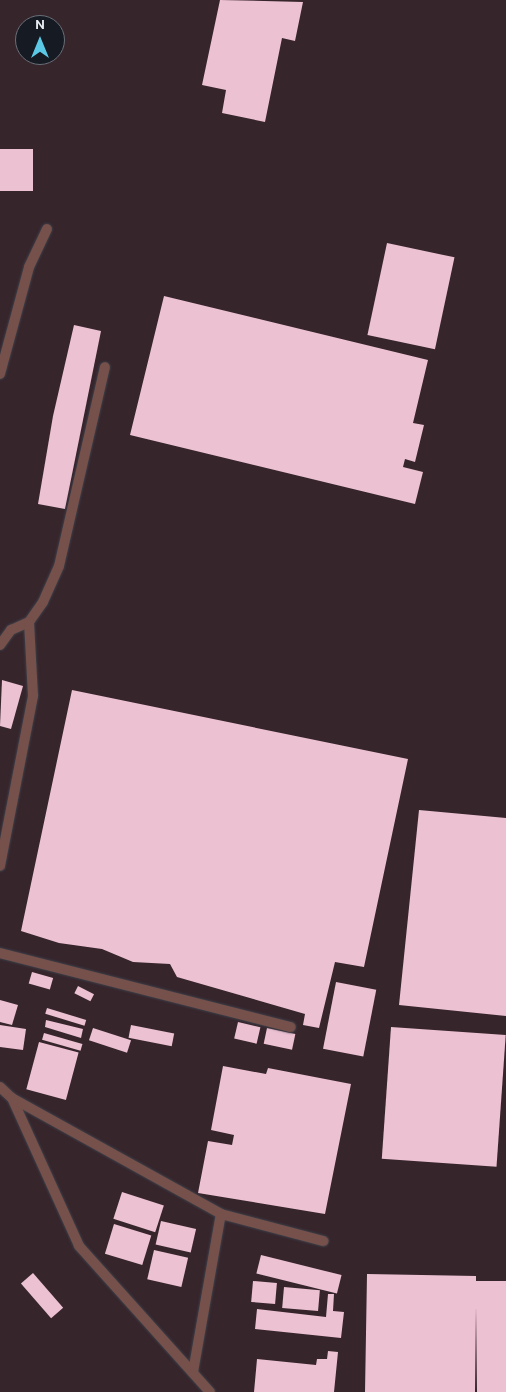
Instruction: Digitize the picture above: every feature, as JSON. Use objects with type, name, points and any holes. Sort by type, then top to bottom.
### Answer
[{"type":"lane","points":[[0,374],[30,267],[47,230]]},
{"type":"lane","points":[[0,645],[11,630],[30,622],[43,602],[59,566],[105,367]]},
{"type":"lane","points":[[0,866],[33,696],[30,622]]},
{"type":"lane","points":[[0,953],[291,1027]]},
{"type":"lane","points":[[0,1087],[12,1098],[221,1214],[323,1242]]},
{"type":"lane","points":[[12,1098],[79,1246],[210,1392]]},
{"type":"lane","points":[[193,1372],[221,1214]]},
{"type":"shaded area","points":[[0,0],[506,0],[506,1392],[0,1392]]},
{"type":"building","points":[[220,0],[303,2],[295,41],[282,38],[265,122],[222,113],[226,90],[202,85]]},
{"type":"building","points":[[0,149],[33,149],[33,191],[0,191]]},
{"type":"building","points":[[387,243],[454,257],[435,349],[367,335]]},
{"type":"building","points":[[164,296],[428,360],[413,423],[424,425],[415,462],[405,459],[403,467],[423,472],[415,504],[130,435]]},
{"type":"building","points":[[74,325],[101,331],[65,509],[38,504],[53,416]]},
{"type":"building","points":[[2,680],[23,686],[11,729],[0,726]]},
{"type":"building","points":[[72,690],[408,759],[364,967],[335,962],[319,1028],[303,1025],[305,1014],[177,977],[170,964],[133,962],[102,949],[59,943],[21,931]]},
{"type":"building","points":[[419,810],[506,818],[506,1016],[399,1005]]},
{"type":"building","points":[[32,972],[53,978],[50,990],[29,984]]},
{"type":"building","points":[[336,982],[376,990],[363,1057],[323,1049]]},
{"type":"building","points":[[78,986],[94,994],[90,1001],[74,993]]},
{"type":"building","points":[[0,1000],[18,1005],[12,1025],[0,1022]]},
{"type":"building","points":[[47,1008],[86,1020],[84,1026],[45,1014]]},
{"type":"building","points":[[46,1020],[83,1029],[81,1038],[45,1027]]},
{"type":"building","points":[[238,1022],[260,1027],[257,1044],[234,1039]]},
{"type":"building","points":[[0,1025],[26,1029],[23,1050],[0,1047]]},
{"type":"building","points":[[131,1025],[174,1033],[172,1046],[129,1038]]},
{"type":"building","points":[[391,1027],[506,1035],[497,1167],[382,1159]]},
{"type":"building","points":[[93,1028],[131,1040],[127,1053],[89,1040]]},
{"type":"building","points":[[267,1028],[295,1034],[292,1050],[264,1044]]},
{"type":"building","points":[[44,1033],[82,1044],[81,1051],[42,1040]]},
{"type":"building","points":[[39,1042],[79,1053],[66,1100],[26,1089]]},
{"type":"building","points":[[223,1066],[266,1074],[268,1068],[351,1084],[325,1214],[198,1193],[208,1141],[232,1145],[234,1135],[211,1130]]},
{"type":"building","points":[[122,1192],[164,1206],[155,1232],[113,1219]]},
{"type":"building","points":[[161,1221],[196,1229],[191,1252],[156,1244]]},
{"type":"building","points":[[114,1224],[151,1235],[142,1265],[105,1254]]},
{"type":"building","points":[[154,1250],[188,1258],[181,1287],[147,1279]]},
{"type":"building","points":[[261,1255],[342,1275],[337,1294],[256,1273]]},
{"type":"building","points":[[33,1273],[63,1308],[51,1318],[21,1283]]},
{"type":"building","points":[[367,1274],[476,1276],[476,1281],[506,1281],[506,1392],[477,1392],[476,1307],[475,1392],[365,1392]]},
{"type":"building","points":[[253,1281],[277,1283],[275,1304],[251,1302]]},
{"type":"building","points":[[284,1287],[320,1290],[318,1311],[282,1308]]},
{"type":"building","points":[[328,1294],[334,1294],[333,1311],[344,1312],[341,1338],[255,1329],[257,1309],[326,1317]]},
{"type":"building","points":[[328,1351],[338,1352],[334,1392],[254,1392],[257,1359],[316,1365],[317,1359],[327,1359]]}]
